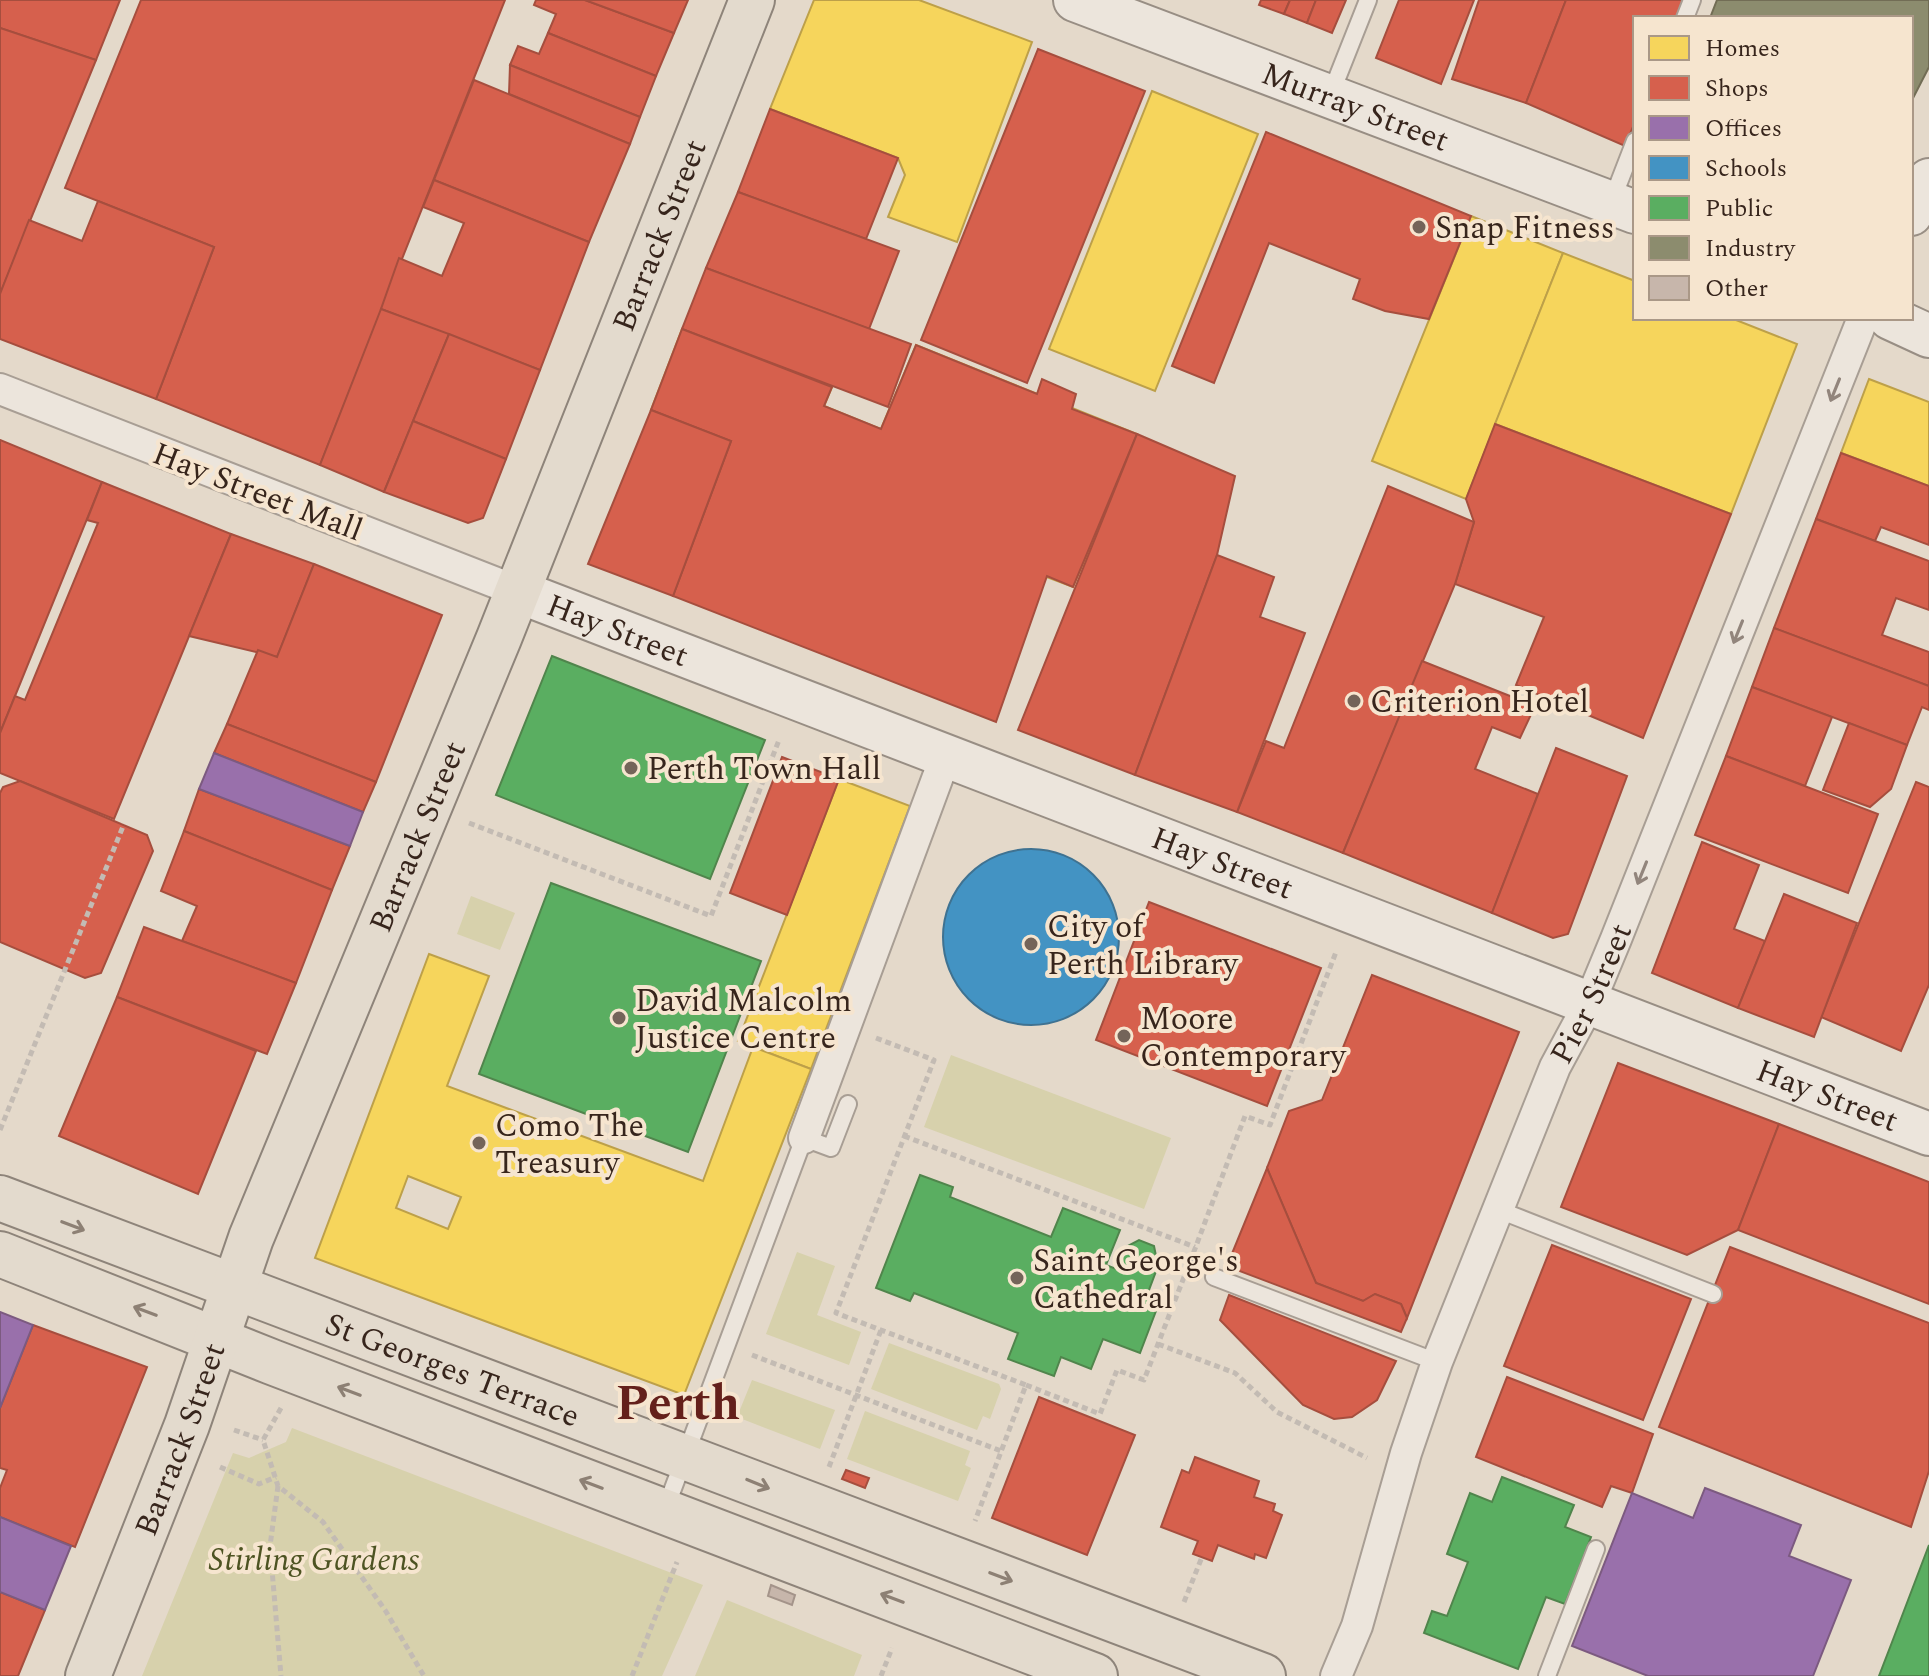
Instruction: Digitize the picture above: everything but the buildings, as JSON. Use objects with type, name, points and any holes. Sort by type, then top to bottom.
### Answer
[{"type":"main road","name":"Barrack Street","points":[[88,1676],[217,1340],[251,1238],[369,960],[752,0]]},
{"type":"main road","name":"Murray Street","points":[[1075,0],[1623,208]]},
{"type":"main road","points":[[1913,210],[1929,180]]},
{"type":"main road","points":[[1894,320],[1929,336]]},
{"type":"main road","name":"Hay Street","points":[[517,591],[1929,1134]]},
{"type":"main road","name":"St Georges Terrace","points":[[0,1198],[1263,1676]]},
{"type":"main road","name":"St Georges Terrace","points":[[0,1254],[1095,1676]]},
{"type":"street","name":"Pier Street","points":[[1336,1676],[1357,1626],[1406,1453],[1437,1362],[1555,1067],[1589,1004],[1862,320]]},
{"type":"street","name":"Hay Street Mall","points":[[0,389],[517,591]]},
{"type":"street","points":[[804,1138],[946,755]]},
{"type":"lane","points":[[1329,98],[1368,0]]},
{"type":"lane","points":[[1623,208],[1633,152]]},
{"type":"lane","points":[[664,1512],[804,1138],[831,1148],[848,1104]]},
{"type":"lane","points":[[1499,1210],[1713,1294]]},
{"type":"lane","points":[[1214,1277],[1437,1362]]},
{"type":"lane","points":[[1547,1676],[1596,1549]]},
{"type":"path","points":[[469,823],[711,916],[779,740]]},
{"type":"path","points":[[0,1130],[124,824]]},
{"type":"path","points":[[846,1026],[934,1060],[836,1313],[1100,1414],[1117,1370],[1144,1380],[1245,1116],[1270,1125],[1336,952]]},
{"type":"path","points":[[904,1136],[1195,1247]]},
{"type":"path","points":[[829,1467],[881,1330]]},
{"type":"path","points":[[1158,1344],[1235,1373],[1277,1412],[1367,1458]]},
{"type":"path","points":[[726,1345],[1001,1451]]},
{"type":"path","points":[[975,1521],[1026,1385]]},
{"type":"path","points":[[281,1408],[263,1440],[278,1486],[270,1546],[281,1676]]},
{"type":"path","points":[[234,1430],[263,1440]]},
{"type":"path","points":[[220,1467],[259,1484],[276,1477]]},
{"type":"path","points":[[278,1486],[323,1522],[385,1610],[424,1676]]},
{"type":"path","points":[[1183,1603],[1202,1557]]},
{"type":"path","points":[[632,1676],[677,1562]]},
{"type":"path","points":[[881,1676],[892,1648]]},
{"type":"green space","points":[[471,896],[515,913],[500,950],[457,934]]},
{"type":"green space","points":[[951,1055],[1171,1138],[1144,1209],[924,1127]]},
{"type":"green space","points":[[797,1252],[835,1266],[817,1315],[861,1332],[849,1365],[766,1334]]},
{"type":"green space","points":[[889,1343],[999,1384],[1001,1389],[990,1419],[983,1416],[977,1430],[871,1389]]},
{"type":"green space","points":[[752,1380],[835,1410],[820,1449],[737,1417]]},
{"type":"green space","points":[[865,1411],[970,1451],[965,1465],[971,1468],[958,1501],[847,1459]]},
{"type":"green space","name":"Stirling Gardens","points":[[292,1428],[703,1585],[662,1676],[142,1676],[233,1453],[249,1458],[286,1442]]},
{"type":"green space","points":[[727,1600],[862,1655],[854,1676],[695,1676]]},
{"type":"place","name":"Snap Fitness","points":[[1419,227]]},
{"type":"place","name":"Criterion Hotel","points":[[1354,701]]},
{"type":"place","name":"Perth Town Hall","points":[[631,768]]},
{"type":"place","name":"City of Perth Library","points":[[1031,944]]},
{"type":"place","name":"David Malcolm Justice Centre","points":[[619,1018]]},
{"type":"place","name":"Moore Contemporary","points":[[1124,1036]]},
{"type":"place","name":"Como The Treasury","points":[[479,1143]]},
{"type":"place","name":"Saint George's Cathedral","points":[[1017,1278]]},
{"type":"district","name":"Perth","points":[[678,1402]]}]
